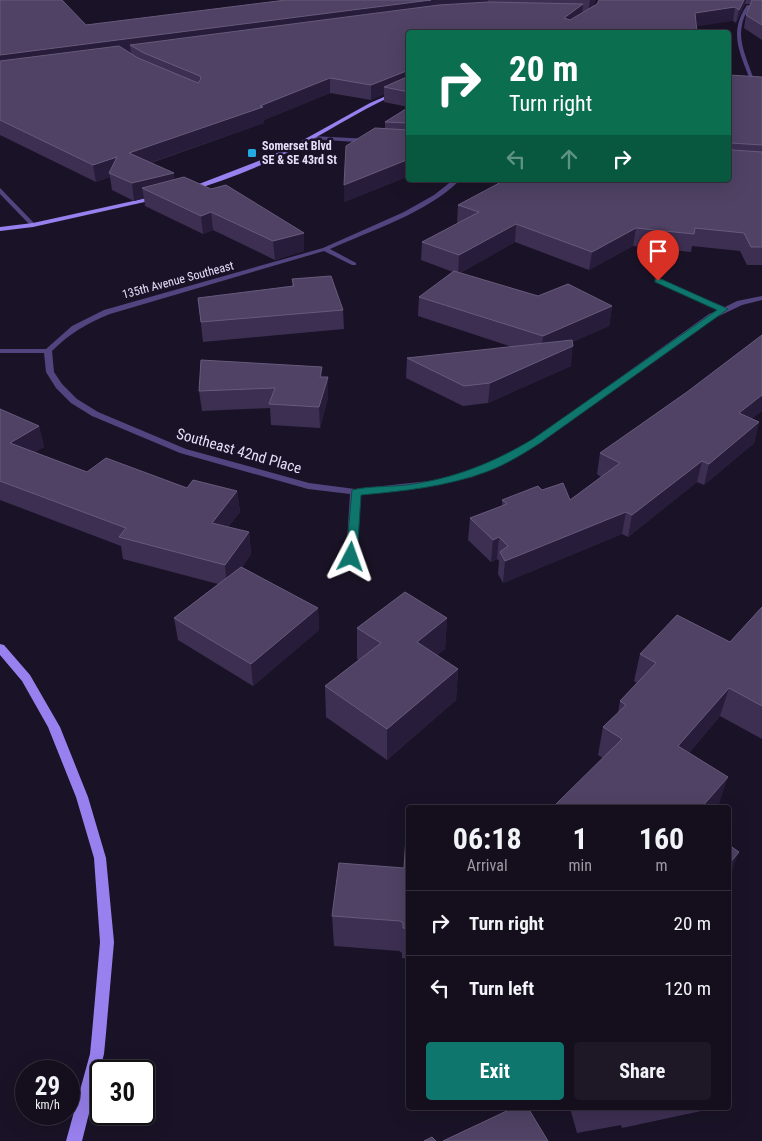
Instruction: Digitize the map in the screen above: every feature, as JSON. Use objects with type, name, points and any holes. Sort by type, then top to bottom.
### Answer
[{"type":"street","points":[[744,76],[754,77],[742,52],[737,28],[740,17],[748,6]]},
{"type":"street","points":[[182,191],[236,173],[313,137],[377,100],[406,88]]},
{"type":"street","points":[[313,137],[374,141]]},
{"type":"street","name":"135th Avenue Southeast","points":[[48,352],[62,335],[83,322],[107,312],[325,249],[406,213],[436,196],[454,182]]},
{"type":"street","points":[[0,190],[33,225]]},
{"type":"street","points":[[0,229],[33,225],[166,196]]},
{"type":"street","points":[[325,249],[354,264]]},
{"type":"street","points":[[658,281],[723,309]]},
{"type":"street","name":"Southeast 42nd Place","points":[[48,352],[50,372],[59,386],[74,401],[95,414],[183,451],[308,486],[356,492],[407,488],[450,480],[484,470],[537,441],[723,309],[762,298]]},
{"type":"street","points":[[0,351],[48,352]]},
{"type":"street","points":[[351,557],[356,492]]},
{"type":"street","points":[[0,648],[26,678],[54,727],[82,797],[100,858],[107,942],[100,1024],[97,1054],[74,1141]]},
{"type":"building","points":[[0,0],[62,0],[86,25],[286,0],[431,0],[0,55]]},
{"type":"building","points":[[599,0],[744,0],[739,10],[735,7],[695,13],[697,30],[406,30],[406,71],[371,85],[330,78],[260,106],[263,107],[129,153],[174,173],[132,183],[109,173],[117,157],[93,165],[0,120],[0,61],[119,46],[138,58],[198,83],[201,79],[200,76],[144,53],[130,45],[439,5],[488,2],[583,4],[564,18],[570,20],[597,4]]},
{"type":"building","points":[[752,0],[762,0],[762,25],[746,15]]},
{"type":"building","points":[[731,75],[762,77],[762,145],[731,143]]},
{"type":"building","points":[[406,77],[406,91],[384,87]]},
{"type":"building","points":[[406,109],[406,123],[385,122]]},
{"type":"building","points":[[375,128],[406,130],[406,160],[344,185],[346,146]]},
{"type":"building","points":[[731,143],[732,150],[762,152],[762,247],[751,247],[744,233],[695,228],[694,234],[636,228],[592,252],[516,224],[459,255],[422,242],[479,212],[458,205],[501,182],[731,182]]},
{"type":"building","points":[[184,177],[211,189],[226,185],[304,233],[273,241],[211,212],[201,216],[142,188]]},
{"type":"building","points":[[454,271],[538,296],[568,284],[612,306],[543,336],[419,297]]},
{"type":"building","points":[[331,276],[343,310],[201,322],[198,298],[294,286],[292,279]]},
{"type":"building","points":[[762,335],[762,395],[739,413],[759,422],[709,464],[702,461],[632,515],[626,512],[505,561],[500,552],[508,546],[499,537],[493,540],[470,518],[507,504],[502,500],[538,486],[542,490],[563,483],[570,500],[620,463],[600,453],[687,392]]},
{"type":"building","points":[[572,340],[573,346],[490,383],[464,386],[407,358]]},
{"type":"building","points":[[201,360],[322,367],[320,377],[328,377],[319,407],[269,404],[275,388],[199,391]]},
{"type":"building","points":[[0,409],[39,426],[10,443],[87,472],[106,458],[187,488],[193,480],[237,491],[212,523],[249,532],[225,565],[119,537],[126,528],[0,481]]},
{"type":"building","points":[[241,567],[318,608],[251,664],[174,618]]},
{"type":"building","points":[[405,592],[447,618],[417,642],[458,669],[387,729],[325,686],[381,643],[357,628]]},
{"type":"building","points":[[762,607],[762,706],[729,688],[678,746],[728,777],[704,805],[555,805],[622,739],[603,727],[626,705],[620,701],[656,663],[640,654],[677,615],[730,642]]},
{"type":"building","points":[[406,837],[406,928],[403,928],[403,923],[400,921],[332,916],[339,863],[404,868]]},
{"type":"building","points":[[731,846],[739,852],[731,862]]},
{"type":"building","points":[[509,1110],[529,1110],[548,1141],[443,1141]]},
{"type":"building","points":[[432,1137],[436,1141],[424,1141]]},
{"type":"place","name":"Somerset Blvd SE & SE 43rd St","points":[[252,153]]},
{"type":"route","points":[[351,557],[356,492],[407,488],[450,480],[484,470],[537,441],[723,309],[658,281]]}]
